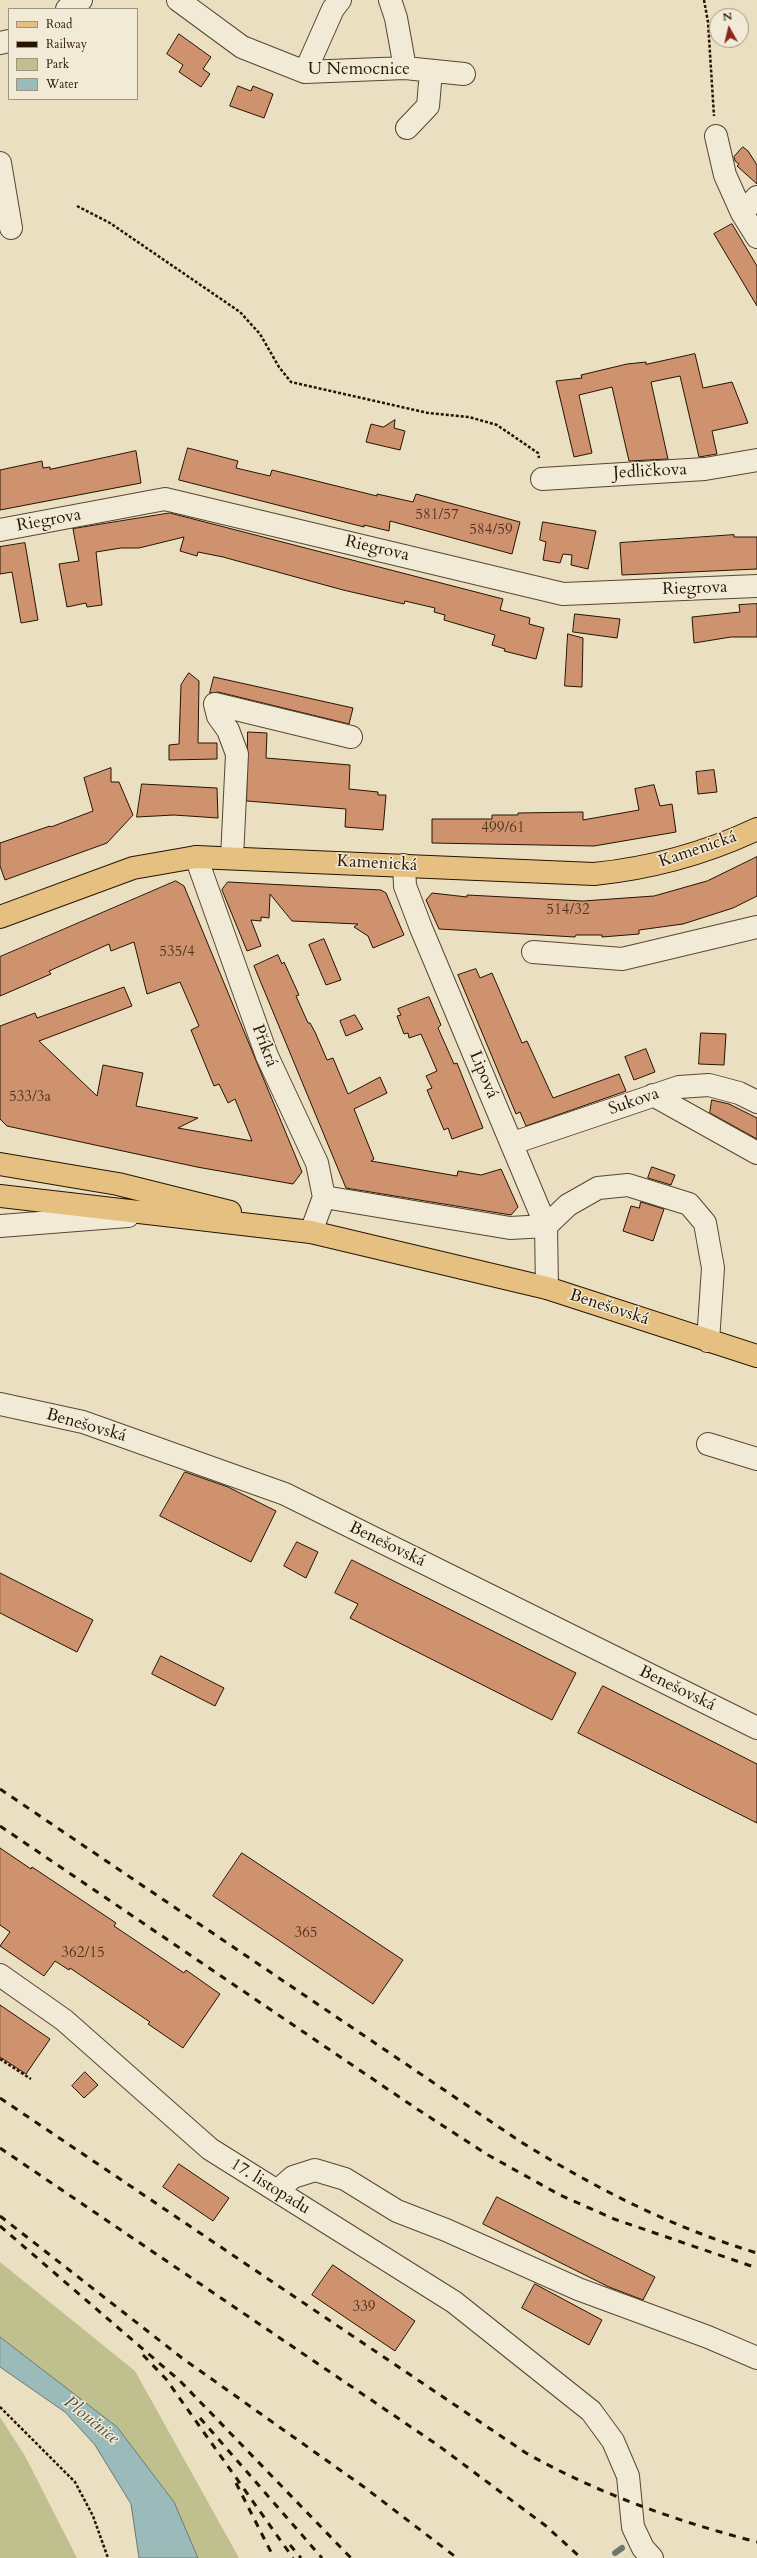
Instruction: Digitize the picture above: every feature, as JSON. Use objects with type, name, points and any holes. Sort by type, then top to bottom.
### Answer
[{"type":"main road","name":"Kamenická","points":[[0,923],[10,913],[133,868],[196,857],[594,874],[631,870],[672,862],[722,845],[757,829]]},
{"type":"main road","points":[[0,1164],[118,1184],[311,1232]]},
{"type":"main road","name":"Benešovská","points":[[0,1196],[311,1232],[547,1288],[757,1356]]},
{"type":"street","points":[[68,8],[80,0]]},
{"type":"street","name":"U Nemocnice","points":[[178,0],[205,8],[242,47],[306,72],[405,68],[464,74]]},
{"type":"street","points":[[306,72],[333,9],[340,0]]},
{"type":"street","points":[[390,0],[396,18],[405,68]]},
{"type":"street","points":[[407,128],[428,106],[431,71]]},
{"type":"street","points":[[716,136],[725,175],[742,213],[757,237]]},
{"type":"street","points":[[0,162],[11,228]]},
{"type":"street","points":[[742,213],[757,197]]},
{"type":"street","name":"Jedličkova","points":[[542,479],[705,469],[757,460]]},
{"type":"street","name":"Riegrova","points":[[0,530],[165,499],[562,594],[757,586]]},
{"type":"street","points":[[232,858],[237,754],[228,730],[218,716],[215,704],[351,737]]},
{"type":"street","name":"Příkrá","points":[[196,857],[267,1056],[317,1163],[324,1197]]},
{"type":"street","name":"Lipová","points":[[404,865],[405,886],[420,928],[513,1143],[546,1226],[547,1288]]},
{"type":"street","points":[[533,952],[622,959],[757,927]]},
{"type":"street","name":"Sukova","points":[[513,1143],[679,1087],[709,1085],[739,1093],[757,1102]]},
{"type":"street","points":[[653,1095],[757,1153]]},
{"type":"street","points":[[311,1232],[324,1197],[510,1228],[546,1226],[568,1205],[598,1188],[628,1185],[689,1204],[704,1223],[713,1268],[708,1341]]},
{"type":"street","name":"Benešovská","points":[[0,1226],[151,1214]]},
{"type":"street","name":"Benešovská","points":[[0,1404],[83,1422],[285,1494],[757,1728]]},
{"type":"street","points":[[708,1444],[757,1459]]},
{"type":"street","name":"17. listopadu","points":[[0,1975],[64,2020],[210,2149],[454,2302],[554,2380],[591,2412],[613,2441],[628,2476],[633,2527],[643,2548],[652,2558]]},
{"type":"street","points":[[0,1980],[64,2020]]},
{"type":"street","points":[[277,2191],[292,2177],[315,2170],[345,2179],[397,2211],[446,2230],[578,2289],[708,2337],[757,2358]]},
{"type":"path","points":[[704,0],[708,22],[716,136]]},
{"type":"path","points":[[77,206],[110,223],[240,312],[260,334],[279,368],[291,382],[422,412],[469,417],[497,425],[538,453],[542,479]]},
{"type":"path","points":[[0,2059],[30,2080]]},
{"type":"path","points":[[0,2407],[75,2482],[93,2516],[108,2558]]},
{"type":"green space","points":[[0,2262],[135,2371],[239,2558],[198,2558],[174,2502],[117,2427],[0,2337]]},
{"type":"green space","points":[[0,2417],[25,2456],[77,2558],[0,2558]]},
{"type":"water","name":"Ploučnice","points":[[0,2337],[117,2427],[174,2502],[198,2558],[139,2558],[131,2504],[95,2445],[65,2412],[0,2367]]},
{"type":"building","points":[[179,34],[211,57],[203,69],[210,74],[201,87],[179,72],[183,65],[167,54]]},
{"type":"building","points":[[238,86],[251,91],[253,86],[273,94],[264,118],[230,106]]},
{"type":"building","points":[[743,147],[748,151],[757,165],[757,184],[737,166],[739,164],[735,161],[734,157]]},
{"type":"building","points":[[732,224],[757,266],[757,306],[714,234]]},
{"type":"building","points":[[695,354],[703,388],[732,382],[748,423],[712,431],[717,454],[699,457],[680,376],[651,382],[668,459],[629,461],[612,387],[579,395],[592,453],[574,457],[556,381],[582,378],[581,375],[627,364],[646,362],[646,364]]},
{"type":"building","points":[[395,420],[394,428],[405,431],[400,450],[366,442],[371,424],[383,427]]},
{"type":"building","points":[[188,448],[238,461],[236,468],[270,476],[272,470],[377,496],[377,494],[413,502],[416,494],[520,522],[512,554],[390,521],[389,531],[364,525],[364,527],[179,480]]},
{"type":"building","points":[[136,451],[141,483],[0,510],[0,470],[42,461],[43,468],[50,467],[50,469]]},
{"type":"building","points":[[170,513],[503,599],[500,610],[530,618],[529,624],[544,628],[536,659],[504,651],[505,649],[492,645],[495,635],[444,620],[445,615],[434,612],[435,608],[405,601],[404,604],[343,590],[223,557],[198,552],[197,556],[180,551],[184,537],[139,548],[121,548],[96,552],[102,605],[87,607],[86,603],[67,607],[59,564],[79,561],[73,529]]},
{"type":"building","points":[[543,522],[596,531],[588,569],[571,565],[572,555],[563,554],[560,563],[543,560],[546,542],[540,540]]},
{"type":"building","points":[[734,535],[734,537],[757,537],[757,569],[622,575],[620,543]]},
{"type":"building","points":[[25,543],[38,620],[21,623],[12,572],[0,574],[0,547]]},
{"type":"building","points":[[757,604],[757,637],[731,637],[694,643],[692,617],[740,612],[739,605]]},
{"type":"building","points":[[575,614],[620,619],[617,638],[573,632]]},
{"type":"building","points":[[568,634],[583,638],[582,687],[565,686]]},
{"type":"building","points":[[189,673],[199,681],[198,743],[217,743],[217,759],[169,760],[169,745],[179,744],[181,685]]},
{"type":"building","points":[[214,677],[353,708],[349,724],[218,692],[210,693]]},
{"type":"building","points":[[248,732],[267,733],[266,758],[350,765],[349,789],[378,792],[378,795],[386,795],[383,830],[345,827],[346,809],[247,801]]},
{"type":"building","points":[[111,768],[111,782],[119,782],[133,815],[107,843],[5,880],[0,866],[0,843],[50,826],[51,827],[93,811],[84,778]]},
{"type":"building","points":[[714,770],[717,792],[698,794],[696,772]]},
{"type":"building","points":[[142,784],[217,788],[218,818],[174,815],[137,817]]},
{"type":"building","points":[[654,785],[660,806],[672,804],[676,832],[594,846],[432,843],[432,819],[492,819],[492,815],[518,815],[518,813],[583,812],[583,820],[639,810],[635,789]]},
{"type":"building","points":[[757,857],[757,896],[733,908],[683,924],[639,930],[639,934],[602,937],[602,935],[576,935],[575,937],[439,929],[426,900],[432,893],[467,897],[467,895],[583,901],[654,896],[707,881]]},
{"type":"building","points":[[176,881],[184,886],[302,1172],[293,1184],[197,1167],[7,1126],[0,1119],[0,1026],[35,1013],[37,1018],[124,987],[132,1006],[39,1041],[97,1096],[103,1065],[143,1073],[136,1106],[198,1118],[178,1128],[252,1141],[235,1099],[228,1103],[219,1084],[214,1086],[191,1030],[199,1026],[180,982],[147,994],[134,942],[111,951],[109,944],[49,971],[51,974],[0,996],[0,957]]},
{"type":"building","points":[[228,882],[381,890],[386,893],[404,935],[373,948],[368,936],[354,927],[358,924],[292,921],[270,894],[269,918],[261,917],[261,921],[251,920],[261,946],[247,951],[222,890]]},
{"type":"building","points":[[324,939],[341,980],[326,985],[309,945]]},
{"type":"building","points":[[278,955],[282,964],[284,962],[299,995],[296,996],[308,1023],[310,1023],[315,1032],[327,1060],[333,1058],[348,1094],[380,1077],[387,1093],[354,1109],[374,1159],[371,1161],[457,1176],[458,1171],[481,1175],[501,1169],[518,1207],[511,1215],[346,1188],[254,966]]},
{"type":"building","points":[[476,969],[480,978],[492,973],[522,1043],[527,1041],[553,1098],[619,1074],[626,1091],[526,1126],[520,1112],[516,1114],[458,975]]},
{"type":"building","points":[[429,997],[441,1025],[438,1028],[454,1064],[457,1063],[483,1128],[452,1139],[448,1128],[444,1130],[427,1090],[432,1088],[426,1076],[437,1071],[421,1034],[409,1038],[408,1033],[404,1034],[397,1016],[401,1015],[398,1009]]},
{"type":"building","points":[[355,1015],[363,1029],[346,1036],[340,1021]]},
{"type":"building","points":[[701,1033],[726,1034],[724,1065],[699,1064]]},
{"type":"building","points":[[646,1049],[655,1072],[634,1080],[625,1057]]},
{"type":"building","points":[[712,1100],[729,1104],[757,1118],[757,1139],[710,1113]]},
{"type":"building","points":[[652,1167],[675,1175],[671,1185],[648,1178]]},
{"type":"building","points":[[641,1202],[664,1209],[653,1241],[623,1231],[631,1206],[639,1208]]},
{"type":"building","points":[[185,1472],[228,1487],[276,1511],[251,1562],[160,1516]]},
{"type":"building","points":[[297,1542],[318,1552],[306,1578],[284,1566]]},
{"type":"building","points":[[352,1560],[576,1673],[552,1720],[350,1618],[358,1604],[335,1593]]},
{"type":"building","points":[[0,1573],[93,1620],[77,1652],[0,1613]]},
{"type":"building","points":[[161,1656],[224,1688],[215,1706],[152,1674]]},
{"type":"building","points":[[603,1686],[757,1764],[757,1823],[578,1733]]},
{"type":"building","points":[[0,1848],[31,1869],[32,1867],[116,1923],[114,1926],[184,1973],[186,1970],[220,1994],[183,2048],[148,2024],[150,2022],[70,1968],[69,1970],[55,1961],[44,1976],[0,1946],[10,1932],[0,1925]]},
{"type":"building","points":[[242,1853],[403,1960],[373,2004],[213,1896]]},
{"type":"building","points":[[0,2005],[50,2039],[26,2074],[0,2057]]},
{"type":"building","points":[[85,2072],[98,2085],[84,2098],[72,2086]]},
{"type":"building","points":[[179,2164],[229,2198],[213,2221],[163,2187]]},
{"type":"building","points":[[497,2197],[655,2277],[643,2300],[609,2287],[483,2224]]},
{"type":"building","points":[[333,2265],[415,2321],[395,2351],[312,2295]]},
{"type":"building","points":[[535,2284],[602,2320],[589,2345],[522,2308]]},
{"type":"waterway","points":[[615,2553],[622,2548]]},
{"type":"railway","points":[[0,1789],[521,2142],[578,2176],[635,2205],[665,2219],[725,2243],[757,2253]]},
{"type":"railway","points":[[0,1826],[414,2107],[488,2155],[560,2195],[614,2219],[757,2268]]},
{"type":"railway","points":[[0,2098],[526,2453],[554,2468],[610,2494],[638,2505],[697,2525],[757,2542]]},
{"type":"railway","points":[[0,2148],[439,2446],[546,2526],[581,2558]]},
{"type":"railway","points":[[0,2216],[182,2358],[364,2487],[457,2558]]},
{"type":"railway","points":[[0,2226],[180,2381],[351,2558]]},
{"type":"railway","points":[[143,2355],[166,2379],[293,2558]]},
{"type":"railway","points":[[200,2418],[322,2558]]},
{"type":"railway","points":[[236,2483],[274,2558]]},
{"type":"railway","points":[[290,2545],[301,2558]]}]
